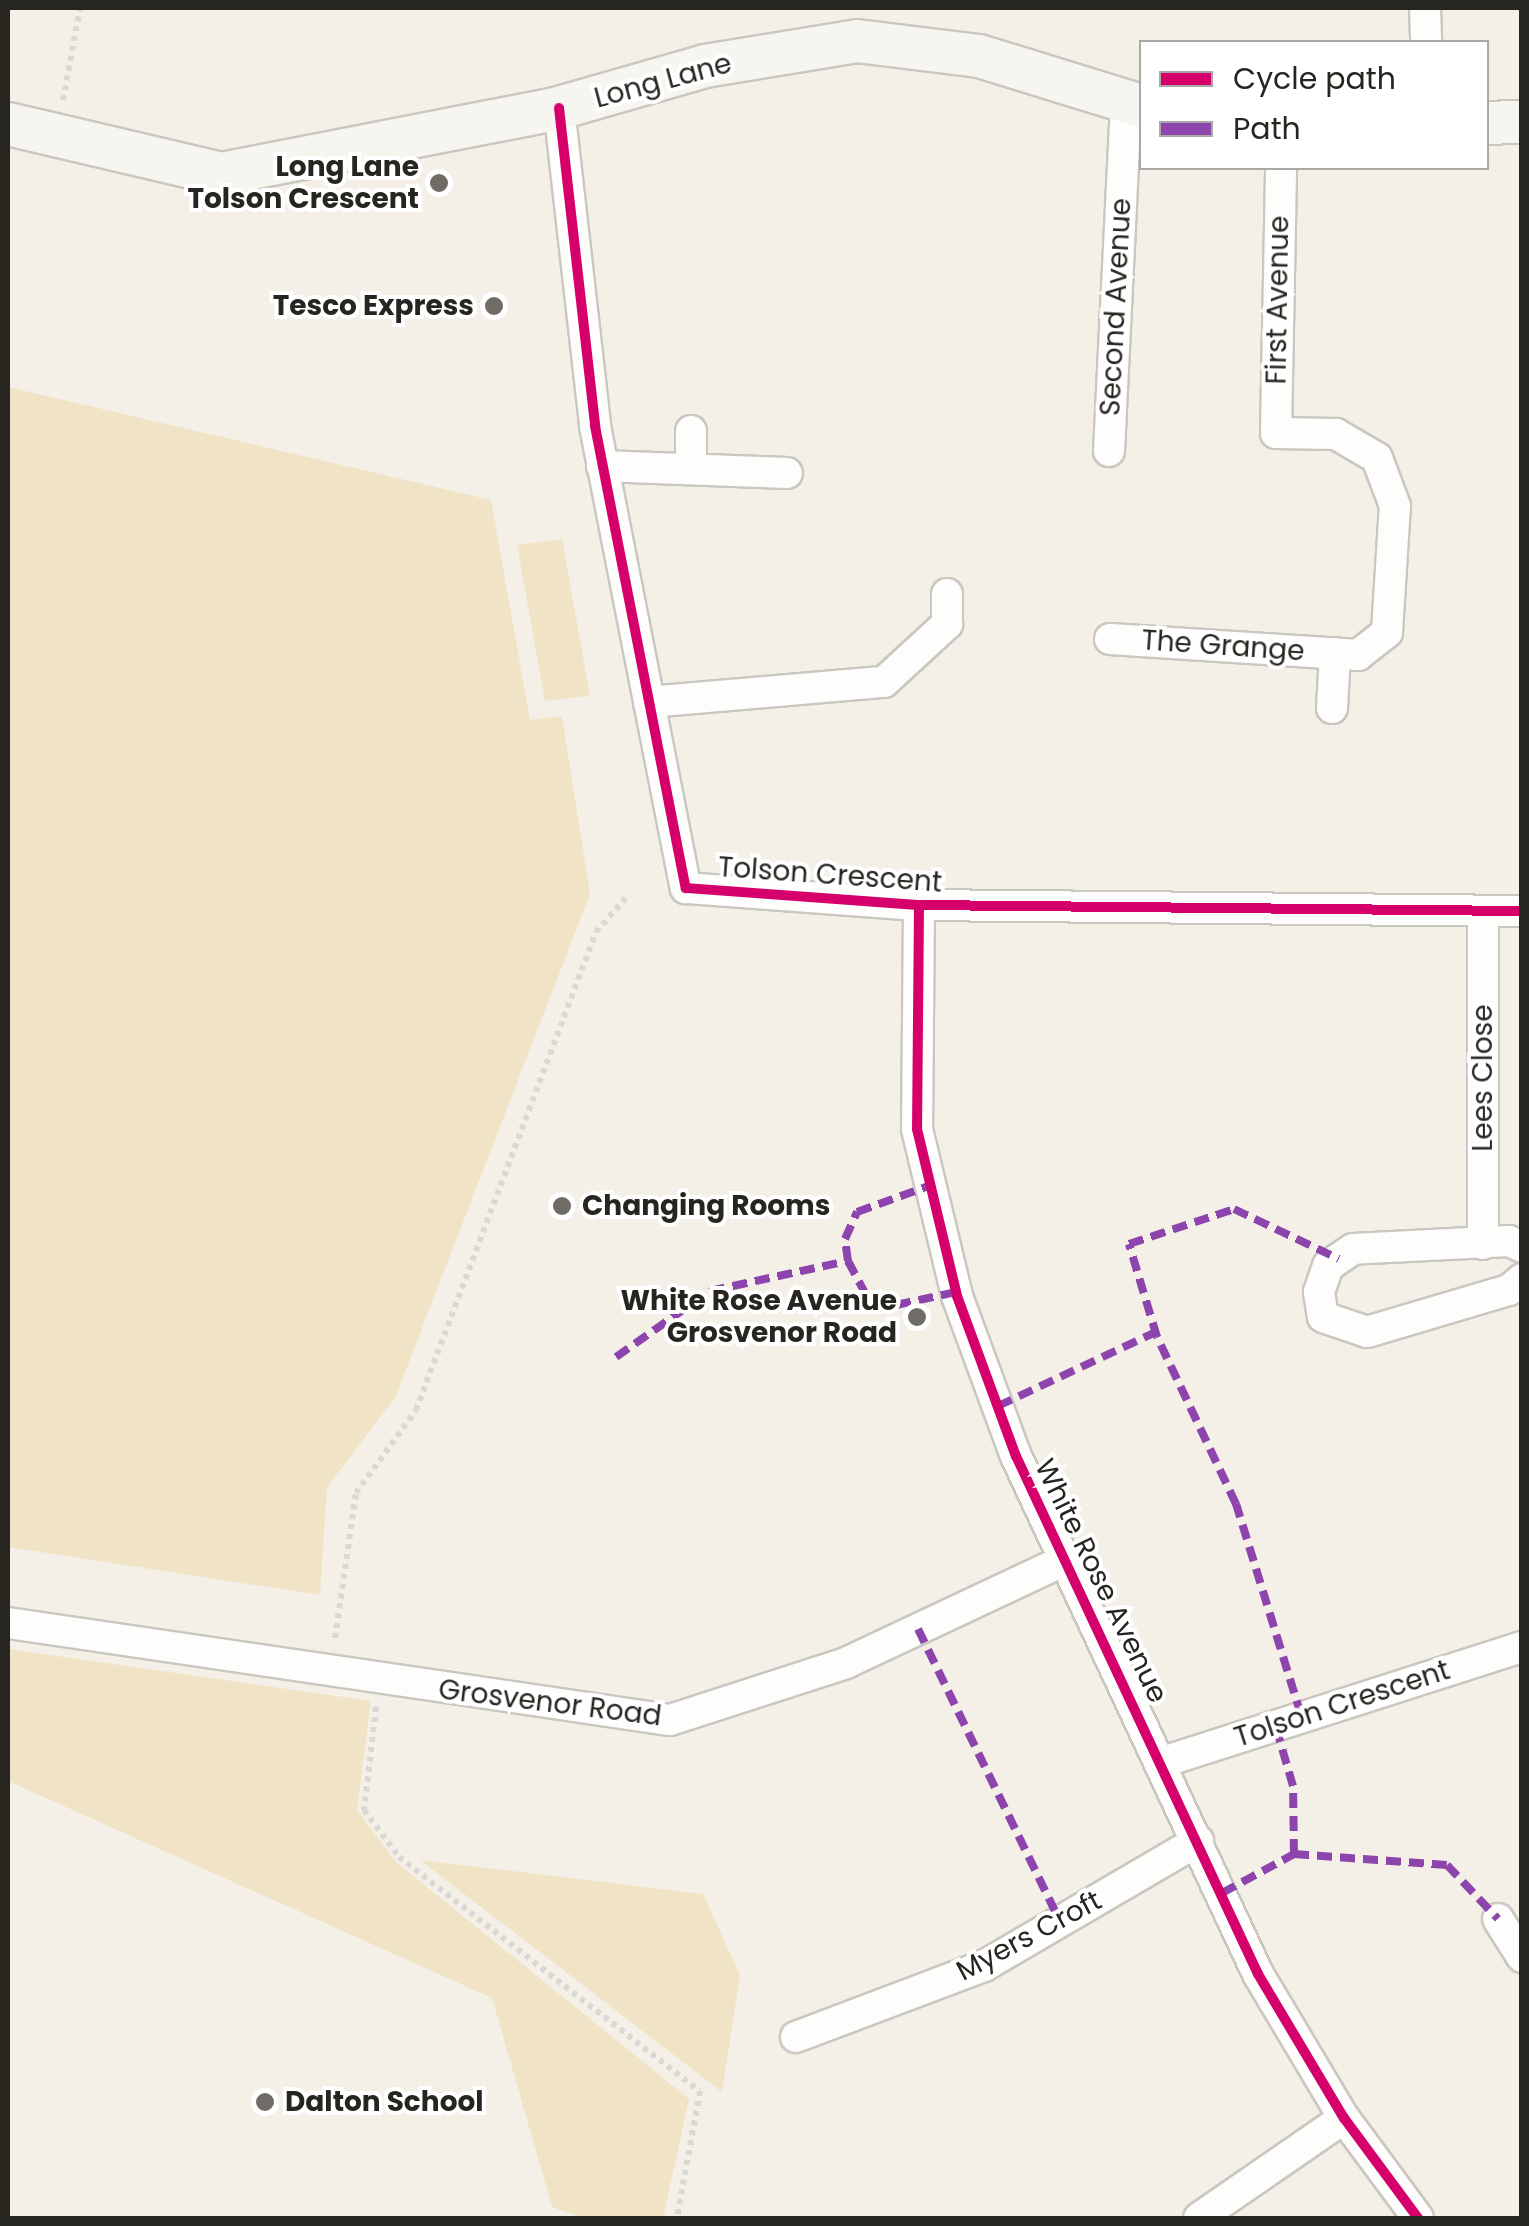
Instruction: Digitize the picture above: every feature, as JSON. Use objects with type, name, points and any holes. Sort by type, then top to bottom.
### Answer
[{"type":"street","points":[[1425,8],[1426,40]]},
{"type":"street","name":"Long Lane","points":[[8,124],[221,174],[560,108],[705,66],[857,41],[979,56],[1134,105]]},
{"type":"street","name":"Second Avenue","points":[[1109,451],[1134,105]]},
{"type":"street","name":"Tolson Crescent","points":[[560,108],[602,466],[686,888],[919,905],[1522,911]]},
{"type":"street","points":[[1489,123],[1522,122]]},
{"type":"street","name":"First Avenue","points":[[1276,433],[1281,170]]},
{"type":"street","points":[[691,431],[691,466]]},
{"type":"street","name":"The Grange","points":[[1110,639],[1358,654],[1387,632],[1396,506],[1376,458],[1336,434],[1276,433]]},
{"type":"street","points":[[602,466],[691,466],[787,473]]},
{"type":"street","points":[[649,702],[884,682],[946,624],[947,594]]},
{"type":"street","name":"The Grange","points":[[1332,708],[1336,653]]},
{"type":"street","name":"White Rose Avenue","points":[[919,905],[917,1129],[957,1296],[1016,1456],[1163,1762],[1258,1974],[1344,2118],[1418,2218]]},
{"type":"street","name":"Lees Close","points":[[1483,912],[1483,1244]]},
{"type":"street","points":[[1522,1247],[1509,1241],[1353,1249],[1328,1266],[1319,1292],[1323,1317],[1367,1332],[1509,1290],[1522,1279]]},
{"type":"street","name":"Grosvenor Road","points":[[8,1623],[330,1674],[670,1720],[846,1663],[1065,1560]]},
{"type":"street","name":"Tolson Crescent","points":[[1163,1762],[1522,1648]]},
{"type":"street","name":"Myers Croft","points":[[796,2037],[984,1966],[1198,1841]]},
{"type":"street","points":[[1498,1919],[1522,1956]]},
{"type":"street","points":[[1199,2218],[1344,2118]]},
{"type":"path","points":[[57,135],[80,8]]},
{"type":"path","points":[[330,1674],[356,1493],[416,1410],[596,932],[628,894]]},
{"type":"path","points":[[379,1681],[364,1810],[399,1857],[700,2091],[677,2218]]},
{"type":"shaded area","points":[[8,387],[491,500],[530,720],[562,716],[590,894],[395,1398],[327,1487],[320,1595],[8,1547]]},
{"type":"shaded area","points":[[562,539],[590,696],[545,701],[517,545]]},
{"type":"shaded area","points":[[8,1649],[371,1701],[357,1810],[396,1862],[689,2099],[663,2218],[584,2218],[552,2207],[492,1998],[8,1781]]},
{"type":"shaded area","points":[[420,1860],[703,1894],[740,1975],[722,2092]]},
{"type":"marked path","points":[[616,1357],[710,1291],[848,1261],[845,1239],[857,1212],[931,1185]]},
{"type":"marked path","points":[[1301,1715],[1236,1504],[1157,1337],[1129,1244],[1234,1209],[1339,1259]]},
{"type":"marked path","points":[[848,1261],[867,1296],[896,1305],[956,1292]]},
{"type":"marked path","points":[[998,1406],[1156,1332]]},
{"type":"marked path","points":[[918,1629],[1060,1922]]},
{"type":"marked path","points":[[1222,1893],[1294,1854],[1293,1786],[1275,1724]]},
{"type":"marked path","points":[[1294,1854],[1447,1865],[1498,1919]]},
{"type":"cycle path","points":[[559,108],[595,426],[686,888],[919,905],[1522,911]]},
{"type":"cycle path","points":[[919,905],[917,1129],[957,1296],[1016,1456],[1258,1974],[1344,2118],[1418,2218]]},
{"type":"place","name":"Long Lane Tolson Crescent","points":[[439,183]]},
{"type":"place","name":"Tesco Express","points":[[494,306]]},
{"type":"place","name":"Changing Rooms","points":[[562,1206]]},
{"type":"place","name":"White Rose Avenue Grosvenor Road","points":[[917,1317]]},
{"type":"place","name":"Dalton School","points":[[265,2102]]}]
